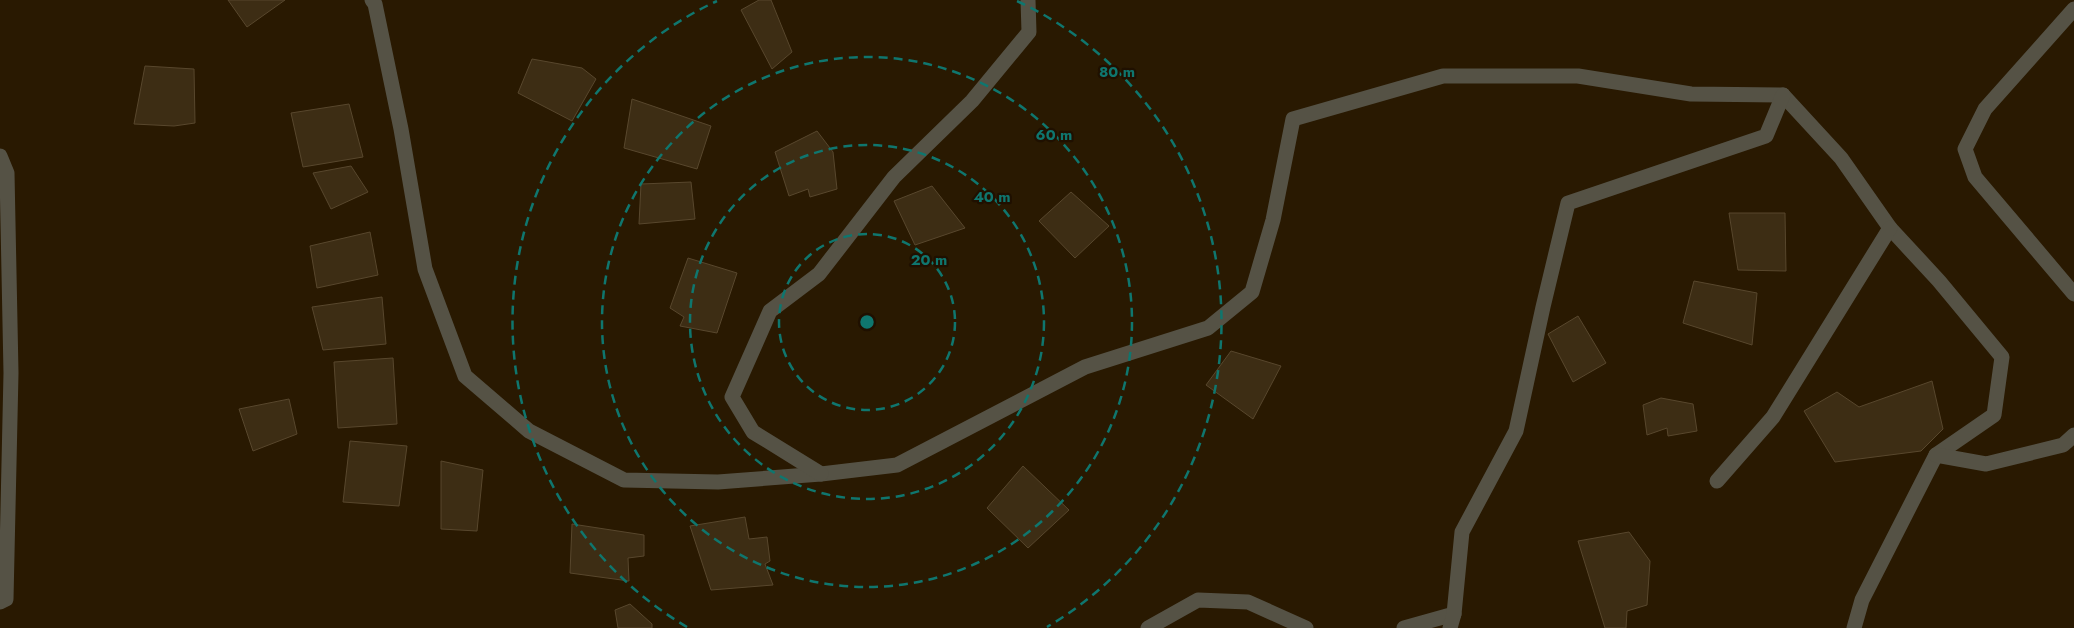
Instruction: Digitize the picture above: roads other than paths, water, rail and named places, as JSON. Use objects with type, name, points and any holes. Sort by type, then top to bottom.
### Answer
[{"type":"street","points":[[372,0],[375,4],[401,129],[425,269],[465,376],[529,431],[624,480],[718,482],[821,474],[897,465],[1085,367],[1208,328],[1252,292],[1274,220],[1293,119],[1443,76],[1578,76],[1690,94],[1783,95],[1841,158],[1890,228],[1939,280],[2002,357],[1994,415],[1936,455],[1862,600],[1854,628]]},
{"type":"street","points":[[821,474],[753,432],[732,397],[770,311],[819,274],[894,177],[972,101],[1029,32],[1028,0]]},
{"type":"street","points":[[2074,9],[1985,109],[1965,149],[1975,177],[2074,294]]},
{"type":"street","points":[[1404,628],[1452,621],[1462,532],[1516,431],[1568,203],[1766,136],[1783,95]]},
{"type":"street","points":[[0,156],[7,174],[11,373],[6,598],[0,602]]},
{"type":"street","points":[[1717,481],[1773,417],[1890,228]]},
{"type":"street","points":[[1936,455],[1986,464],[2062,445],[2074,435]]},
{"type":"street","points":[[1148,628],[1198,600],[1248,602],[1306,628]]}]
